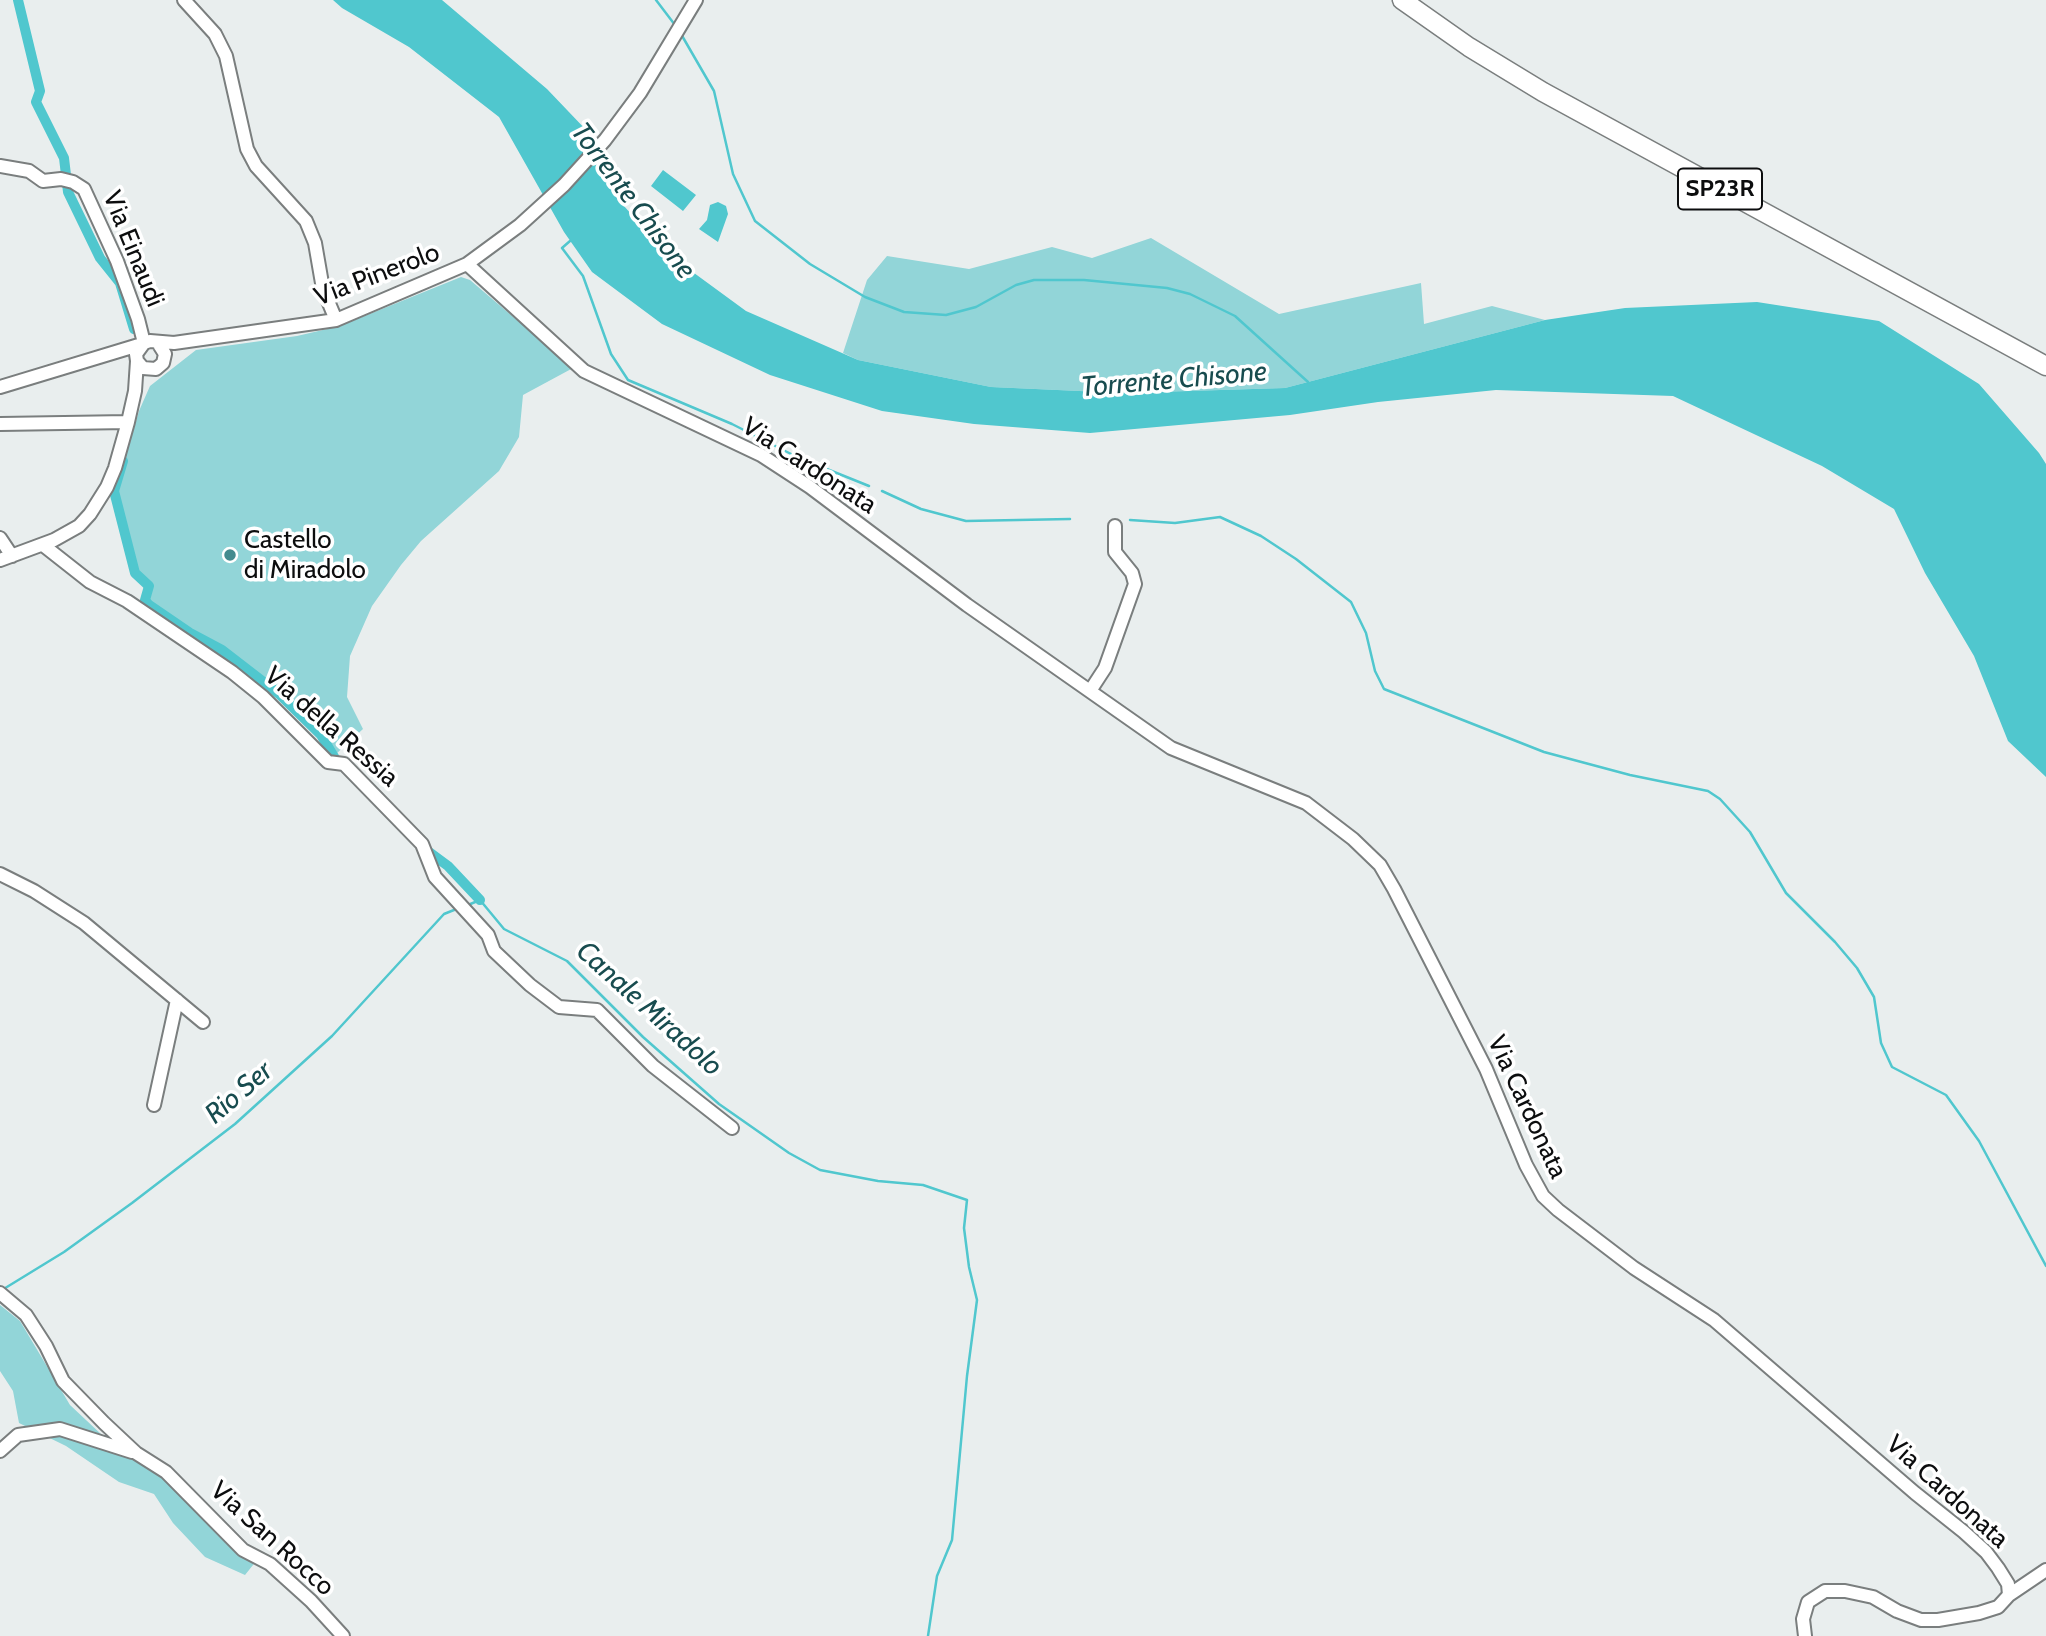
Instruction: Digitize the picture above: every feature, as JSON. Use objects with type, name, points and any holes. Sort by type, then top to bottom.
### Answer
[{"type":"highway","name":"SP23R","points":[[1402,0],[1469,47],[1542,92],[2046,366]]},
{"type":"highway","name":"SP23R","points":[[1418,0],[1544,83],[2046,356]]},
{"type":"street","points":[[184,0],[215,34],[226,56],[247,149],[256,166],[306,221],[315,243],[323,289],[336,320]]},
{"type":"street","name":"Via Pinerolo","points":[[0,387],[148,343],[195,340],[336,320],[467,264],[520,225],[564,185],[605,139],[640,93],[696,0]]},
{"type":"street","name":"Via Einaudi","points":[[1,166],[29,171],[43,181],[65,180],[84,189],[112,249],[148,343]]},
{"type":"street","name":"Via Cardonata","points":[[467,264],[584,370],[761,456],[810,487],[967,605],[1171,748],[1306,803],[1353,839],[1380,864],[1486,1069],[1526,1165],[1543,1196],[1624,1261],[1714,1320],[1964,1532],[1986,1552],[1998,1568],[2008,1584],[2009,1595]]},
{"type":"street","name":"Via Pinerolo","points":[[163,363],[174,352],[195,340]]},
{"type":"street","points":[[0,538],[6,558],[43,545],[79,526],[107,487],[115,468],[135,391],[137,350],[148,343],[165,354],[163,363],[151,370],[135,391]]},
{"type":"street","points":[[114,354],[137,359],[143,368],[151,370]]},
{"type":"street","points":[[0,424],[128,422]]},
{"type":"street","points":[[1090,691],[1105,668],[1135,584],[1132,573],[1115,552],[1115,526]]},
{"type":"street","name":"Via della Ressia","points":[[43,545],[90,582],[136,606],[183,641],[233,672],[263,697],[328,762],[344,764],[422,844],[435,877],[488,935],[494,951],[530,985],[559,1007],[597,1010],[653,1066],[732,1128]]},
{"type":"street","points":[[0,874],[34,891],[84,923],[203,1022]]},
{"type":"street","points":[[154,1105],[177,1000]]},
{"type":"street","points":[[3,1294],[26,1315],[46,1346],[63,1381],[136,1453]]},
{"type":"street","points":[[0,1451],[18,1436],[60,1429],[136,1453]]},
{"type":"street","name":"Via San Rocco","points":[[136,1453],[166,1472],[243,1550],[270,1564],[311,1601],[343,1636]]},
{"type":"street","points":[[1805,1636],[1803,1619],[1808,1602],[1825,1591],[1845,1591],[1873,1597],[1897,1611],[1921,1620],[1938,1620],[1998,1607],[2009,1595],[2046,1570]]},
{"type":"shaded area","points":[[333,0],[442,0],[547,89],[589,133],[616,197],[664,251],[746,311],[858,360],[991,387],[1124,393],[1285,388],[1545,320],[1625,308],[1757,302],[1879,321],[1979,384],[2046,464],[2046,777],[2008,741],[1974,656],[1925,573],[1894,509],[1822,466],[1673,396],[1496,390],[1378,402],[1290,415],[1090,433],[974,424],[882,411],[770,375],[662,324],[592,272],[564,232],[499,117],[409,47]]},
{"type":"shaded area","points":[[663,170],[696,195],[683,211],[651,186]]},
{"type":"shaded area","points":[[718,202],[726,206],[728,214],[718,242],[699,229],[707,220],[710,205]]},
{"type":"shaded area","points":[[1151,238],[1279,314],[1421,283],[1424,324],[1492,306],[1545,320],[1285,388],[1124,393],[991,387],[858,360],[843,353],[867,280],[887,256],[969,269],[1052,247],[1092,258]]},
{"type":"shaded area","name":"Castello di Miradolo","points":[[461,277],[470,280],[573,368],[523,395],[519,437],[499,471],[421,541],[372,606],[350,656],[347,697],[363,729],[336,754],[272,692],[224,654],[149,602],[134,562],[116,490],[139,411],[150,386],[196,350],[297,336],[340,326]]},
{"type":"shaded area","points":[[0,1305],[20,1321],[70,1405],[102,1435],[161,1474],[257,1560],[245,1575],[205,1557],[173,1523],[154,1494],[119,1482],[66,1446],[19,1423],[13,1391],[0,1371]]},
{"type":"waterway","name":"Canale Miradolo","points":[[18,0],[40,91],[36,102],[64,158],[68,192],[100,258],[120,283],[134,329]]},
{"type":"waterway","points":[[656,0],[675,25]]},
{"type":"waterway","name":"Torrente Chisone","points":[[681,34],[714,91],[733,174],[755,221],[810,264],[865,297],[904,312],[946,315],[976,307],[1016,285],[1034,280],[1084,280],[1167,288],[1190,294],[1235,316],[1308,382]]},
{"type":"waterway","points":[[570,241],[562,248],[583,276],[611,354],[628,380],[732,424],[797,457],[869,486]]},
{"type":"waterway","name":"Canale Miradolo","points":[[123,461],[114,491],[135,573],[149,586],[145,600],[190,633],[222,650],[279,694],[321,735],[339,765]]},
{"type":"waterway","points":[[882,491],[921,509],[966,521],[1070,519]]},
{"type":"waterway","points":[[1130,520],[1175,523],[1220,517],[1261,536],[1296,559],[1351,602],[1366,633],[1375,671],[1384,689],[1544,752],[1630,775],[1708,791],[1720,799],[1750,832],[1786,893],[1857,968],[1874,997],[1881,1043],[1892,1067],[1946,1095],[1979,1141],[2046,1266]]},
{"type":"waterway","name":"Canale Miradolo","points":[[425,849],[448,866],[480,900]]},
{"type":"waterway","name":"Canale Miradolo","points":[[468,905],[480,900],[504,929],[567,961],[643,1037],[719,1104],[789,1153],[820,1170],[878,1181],[923,1185],[967,1200],[964,1228],[977,1300],[952,1540],[937,1576],[928,1636]]},
{"type":"waterway","name":"Rio Ser","points":[[2,1290],[64,1252],[235,1124],[332,1036],[444,914],[459,908]]},
{"type":"place","name":"Castello di Miradolo","points":[[230,555]]}]
